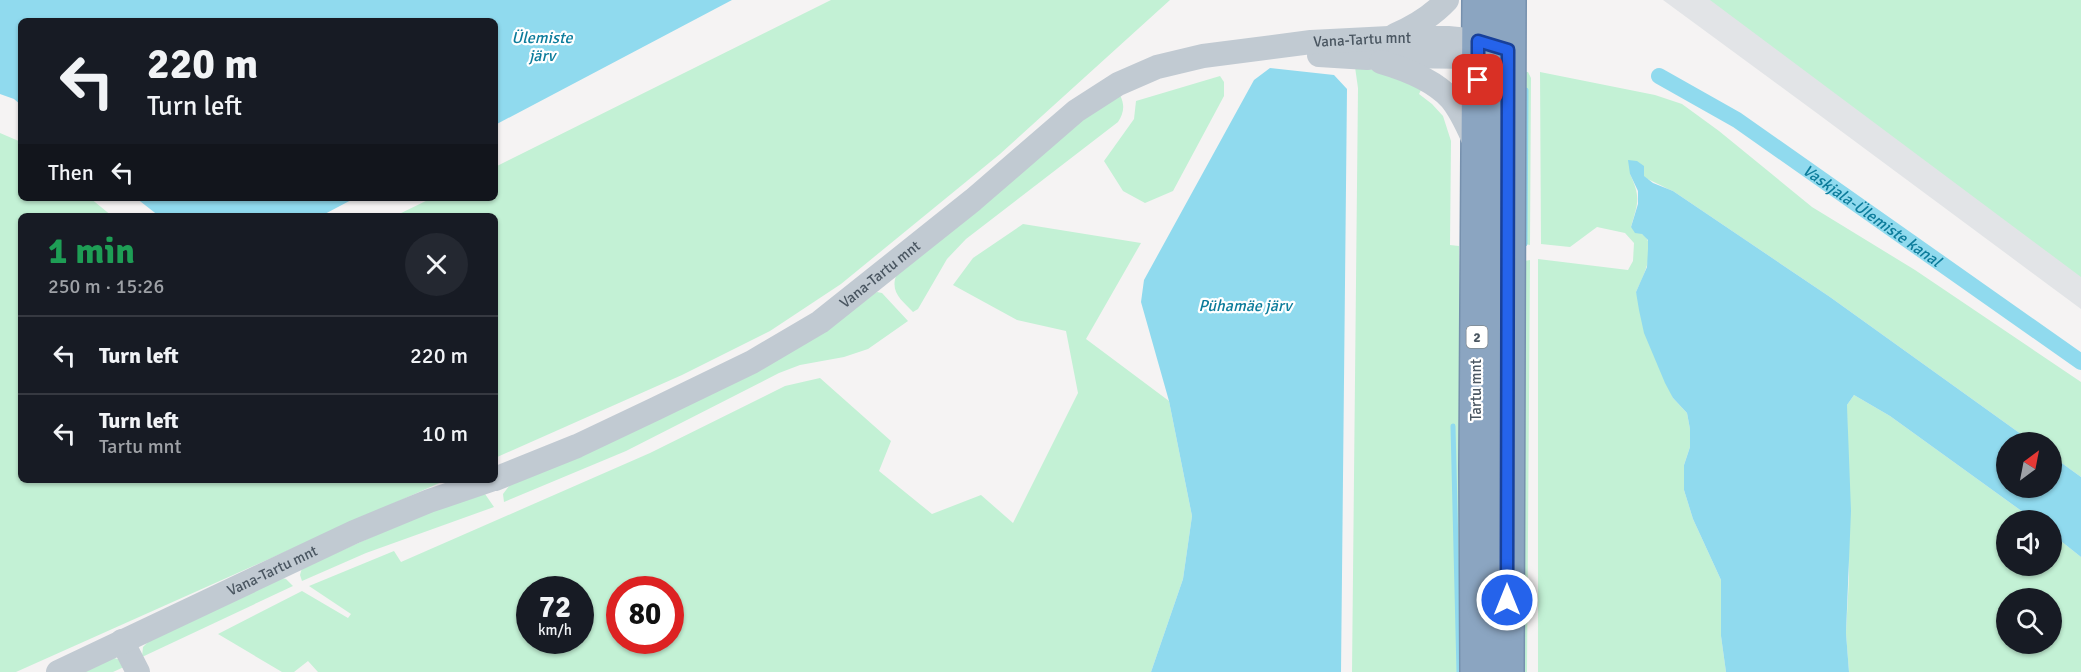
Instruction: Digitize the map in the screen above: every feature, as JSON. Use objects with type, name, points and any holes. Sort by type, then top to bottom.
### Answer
[{"type":"highway","name":"Tartu mnt","points":[[1479,0],[1488,49],[1507,672]]},
{"type":"highway","name":"Tartu mnt","points":[[1477,672],[1478,148],[1488,49],[1509,0]]},
{"type":"street","points":[[1389,38],[1421,23],[1433,15],[1447,0]]},
{"type":"street","name":"Vana-Tartu mnt","points":[[498,477],[577,446],[655,409],[752,362],[820,322],[974,200],[1076,111],[1119,84],[1157,67],[1179,60],[1311,42],[1448,38],[1488,49]]},
{"type":"street","name":"Vana-Tartu mnt","points":[[1246,51],[1367,58],[1488,49]]},
{"type":"street","points":[[1367,58],[1392,65],[1437,87],[1452,100],[1478,148]]},
{"type":"street","name":"Vana-Tartu mnt","points":[[58,672],[354,532],[429,501],[481,483]]},
{"type":"street","points":[[122,641],[138,672]]},
{"type":"shaded area","points":[[1663,0],[2081,0],[2081,309],[1814,111]]},
{"type":"green space","points":[[831,0],[1170,0],[1000,154],[841,284],[770,331],[682,375],[498,457],[498,213],[401,213],[426,201],[498,201],[498,166]]},
{"type":"green space","points":[[1710,0],[2081,0],[2081,277]]},
{"type":"green space","points":[[1355,67],[1379,71],[1423,86],[1419,94],[1443,116],[1451,141],[1450,245],[1459,246],[1465,672],[1352,672],[1358,88]]},
{"type":"green space","points":[[1525,72],[1528,72],[1531,78],[1530,245],[1521,243]]},
{"type":"green space","points":[[1540,72],[1655,95],[1682,104],[1719,131],[1812,207],[1915,270],[2081,382],[2081,477],[2062,463],[2062,432],[2018,432],[1830,297],[1673,191],[1630,174],[1636,189],[1637,200],[1631,227],[1646,237],[1650,252],[1636,292],[1673,398],[1687,413],[1690,447],[1684,465],[1684,490],[1693,519],[1721,580],[1721,636],[1726,672],[1538,672],[1538,259],[1628,270],[1633,261],[1634,243],[1625,233],[1597,227],[1570,247],[1541,244]]},
{"type":"green space","points":[[1220,76],[1224,82],[1224,96],[1173,191],[1145,203],[1123,191],[1104,161],[1134,119],[1136,101]]},
{"type":"green space","points":[[1120,95],[1123,109],[1118,122],[966,239],[947,259],[918,309],[913,312],[896,292],[896,276],[1079,122]]},
{"type":"green space","points":[[0,133],[18,141],[18,201],[94,201],[108,213],[18,213],[18,483],[439,483],[16,672],[0,672]]},
{"type":"green space","points":[[1023,224],[1141,243],[1086,339],[1169,401],[1192,516],[1183,579],[1151,672],[318,672],[308,661],[294,672],[282,672],[218,634],[302,591],[348,618],[351,614],[309,586],[394,551],[401,562],[650,453],[785,386],[820,378],[891,441],[879,471],[932,514],[981,495],[1013,523],[1078,393],[1066,331],[1017,320],[953,285],[973,258]]},
{"type":"green space","points":[[1530,260],[1527,672],[1518,672],[1519,262]]},
{"type":"green space","points":[[877,292],[882,293],[908,321],[868,349],[844,357],[800,365],[779,373],[626,451],[504,502],[503,494],[512,482]]},
{"type":"green space","points":[[1854,395],[1890,416],[1996,493],[1996,498],[2004,498],[2020,510],[1996,510],[1996,576],[2062,576],[2062,542],[2081,557],[2081,672],[1849,672],[1846,633],[1849,577],[1847,405]]},
{"type":"green space","points":[[485,494],[494,507],[366,553],[302,581],[300,575],[302,568],[428,512]]},
{"type":"green space","points":[[279,577],[286,579],[293,586],[142,657],[143,647],[151,639]]},
{"type":"green space","points":[[114,658],[121,660],[126,666],[113,672],[78,672]]},
{"type":"water","name":"Ülemiste järv","points":[[0,0],[732,0],[498,123],[498,18],[18,18],[18,102],[0,94]]},
{"type":"water","name":"Pühamäe järv","points":[[1270,68],[1334,75],[1347,89],[1341,672],[1151,672],[1183,579],[1192,516],[1169,401],[1141,302],[1144,280],[1254,80]]},
{"type":"water","points":[[1628,160],[1637,161],[1644,166],[1644,176],[1653,183],[1673,191],[1830,297],[2018,432],[1996,432],[1996,493],[1890,416],[1854,395],[1847,405],[1851,511],[1846,633],[1849,672],[1726,672],[1721,636],[1721,580],[1693,519],[1684,490],[1684,465],[1690,447],[1687,413],[1673,398],[1665,383],[1644,333],[1639,310],[1636,292],[1647,267],[1648,240],[1642,234],[1635,233],[1631,227],[1638,204],[1638,191],[1630,174]]},
{"type":"water","points":[[140,201],[349,201],[327,213],[155,213]]},
{"type":"water","points":[[2062,463],[2081,477],[2081,557],[2062,542],[2062,510],[2020,510],[2004,498],[2062,498]]},
{"type":"waterway","name":"Vaskjala-Ülemiste kanal","points":[[1659,76],[1737,120],[2081,362]]},
{"type":"waterway","points":[[1525,244],[1526,90]]},
{"type":"waterway","points":[[1453,426],[1459,672]]},
{"type":"route","points":[[1478,80],[1478,41],[1508,50],[1507,600]]}]
